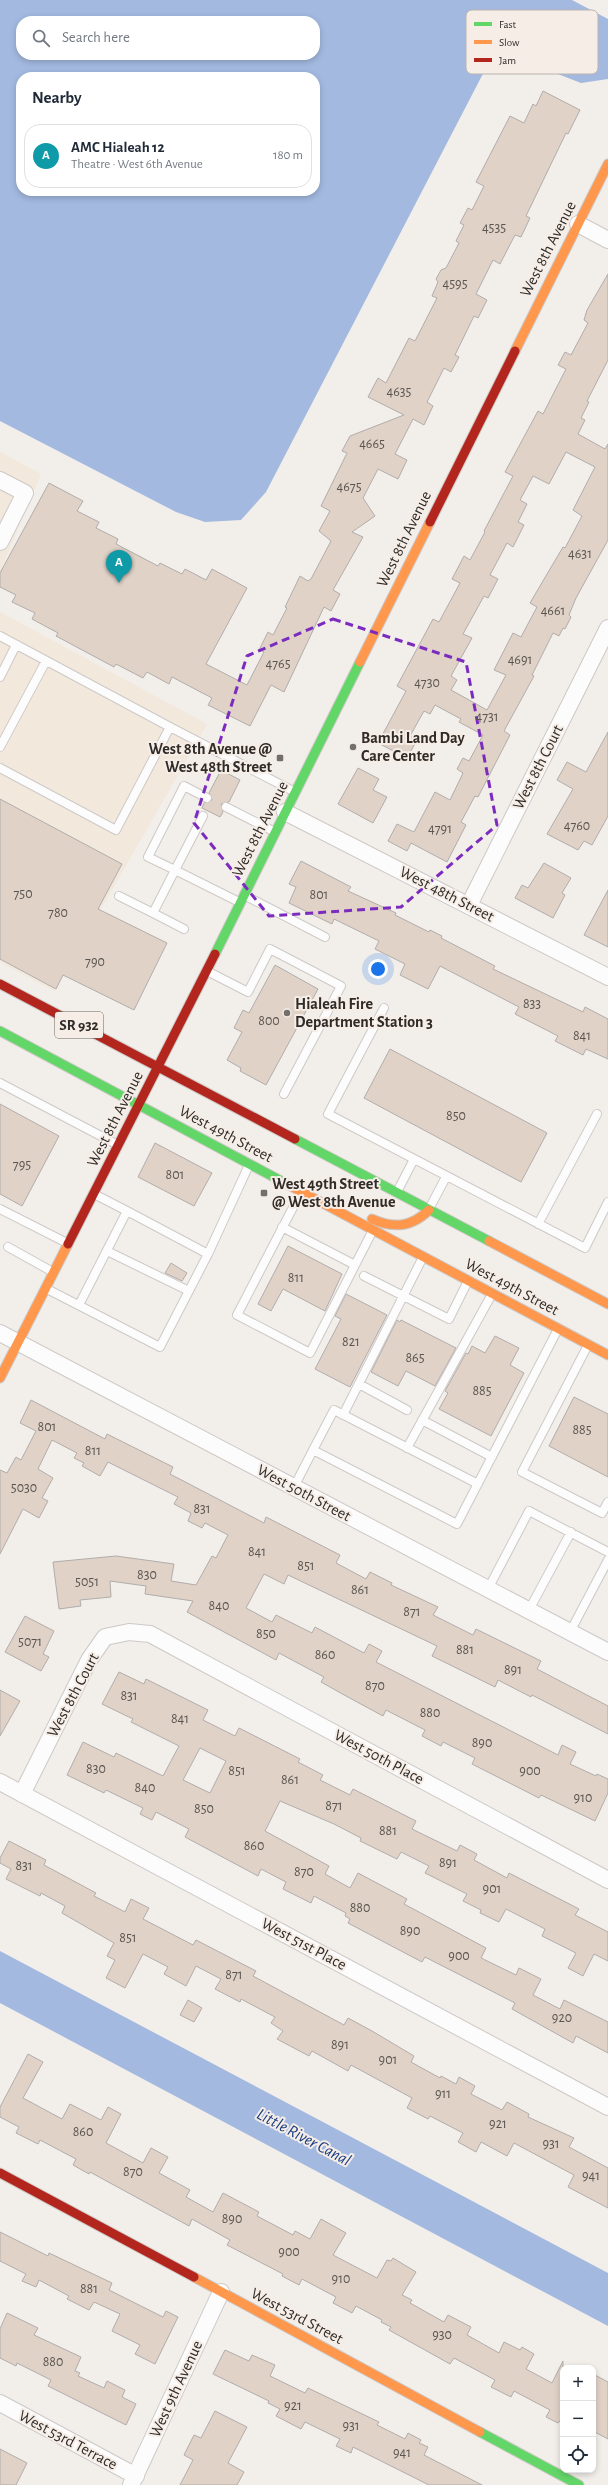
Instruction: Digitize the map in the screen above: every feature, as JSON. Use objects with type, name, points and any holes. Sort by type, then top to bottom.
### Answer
[{"type":"street","name":"West 8th Avenue","points":[[0,1378],[158,1067],[608,164]]},
{"type":"street","points":[[578,224],[608,240]]},
{"type":"street","points":[[0,480],[25,493],[0,542]]},
{"type":"street","name":"West 8th Court","points":[[469,905],[608,628]]},
{"type":"street","name":"West 48th Street","points":[[285,812],[608,977]]},
{"type":"street","name":"West 49th Street","points":[[0,984],[608,1304]]},
{"type":"street","name":"West 49th Street","points":[[1,1034],[139,1104],[608,1355]]},
{"type":"street","points":[[297,1189],[327,1195],[392,1227],[423,1216],[428,1210]]},
{"type":"street","name":"West 50th Street","points":[[0,1333],[608,1652]]},
{"type":"street","name":"West 8th Court","points":[[22,1794],[89,1660],[105,1637],[129,1632],[150,1634]]},
{"type":"street","name":"West 50th Place","points":[[150,1634],[608,1880]]},
{"type":"street","name":"West 51st Place","points":[[0,1782],[608,2107]]},
{"type":"street","name":"West 53rd Street","points":[[0,2173],[579,2485]]},
{"type":"street","name":"West 9th Avenue","points":[[134,2480],[221,2292]]},
{"type":"street","name":"West 53rd Terrace","points":[[0,2404],[134,2480]]},
{"type":"lane","points":[[0,636],[295,792]]},
{"type":"lane","points":[[0,677],[16,645]]},
{"type":"lane","points":[[0,747],[46,661]]},
{"type":"lane","points":[[0,768],[116,830],[170,727]]},
{"type":"lane","points":[[207,798],[184,786],[148,856],[175,870],[242,898],[325,937]]},
{"type":"lane","points":[[226,807],[275,832]]},
{"type":"lane","points":[[153,913],[203,816]]},
{"type":"lane","points":[[119,896],[184,929]]},
{"type":"lane","points":[[206,970],[248,992],[270,949],[341,986],[284,1094]]},
{"type":"lane","points":[[384,1008],[328,1114],[446,1177],[585,1248],[608,1202]]},
{"type":"lane","points":[[0,1083],[118,1145]]},
{"type":"lane","points":[[538,1224],[597,1114]]},
{"type":"lane","points":[[396,1193],[414,1159]]},
{"type":"lane","points":[[45,1288],[160,1348],[208,1254],[250,1164]]},
{"type":"lane","points":[[428,1210],[446,1177]]},
{"type":"lane","points":[[297,1189],[282,1227],[237,1315],[310,1353],[373,1229]]},
{"type":"lane","points":[[93,1194],[208,1254]]},
{"type":"lane","points":[[0,1209],[68,1243]]},
{"type":"lane","points":[[79,1305],[127,1211]]},
{"type":"lane","points":[[282,1227],[355,1266]]},
{"type":"lane","points":[[8,1247],[53,1272]]},
{"type":"lane","points":[[107,1251],[189,1290]]},
{"type":"lane","points":[[343,1415],[424,1256]]},
{"type":"lane","points":[[364,1276],[449,1320],[469,1281]]},
{"type":"lane","points":[[407,1448],[492,1293]]},
{"type":"lane","points":[[313,1450],[457,1524],[558,1328]]},
{"type":"lane","points":[[588,1344],[522,1472],[602,1513],[608,1502]]},
{"type":"lane","points":[[359,1384],[407,1410]]},
{"type":"lane","points":[[294,1487],[334,1410],[478,1484]]},
{"type":"lane","points":[[422,1420],[492,1457]]},
{"type":"lane","points":[[488,1589],[529,1511],[608,1552]]},
{"type":"lane","points":[[529,1610],[571,1532]]},
{"type":"lane","points":[[570,1632],[608,1560]]},
{"type":"highlighted area","points":[[333,619],[466,662],[497,825],[401,907],[269,916],[194,823],[247,656]]},
{"type":"shaded area","points":[[0,452],[41,474],[0,572]]},
{"type":"shaded area","points":[[0,612],[207,724],[54,991],[0,962]]},
{"type":"water","points":[[0,0],[572,0],[591,10],[466,10],[466,74],[483,74],[266,492],[241,520],[205,522],[176,512],[0,421]]},
{"type":"water","points":[[598,14],[608,19],[608,79],[581,83],[558,74],[598,74]]},
{"type":"water","name":"Little River Canal","points":[[0,1951],[608,2273],[608,2326],[0,2003]]},
{"type":"building","points":[[543,91],[580,110],[568,134],[566,133],[526,216],[530,218],[521,237],[515,235],[500,264],[493,260],[476,294],[487,300],[478,318],[474,316],[455,355],[459,357],[451,372],[444,368],[427,402],[433,406],[424,425],[413,419],[395,454],[407,460],[398,479],[378,469],[363,498],[375,516],[352,532],[363,537],[333,590],[340,594],[331,611],[324,607],[284,692],[271,685],[250,726],[208,705],[212,698],[172,677],[169,684],[147,672],[143,678],[116,664],[114,667],[56,636],[58,633],[32,619],[35,613],[12,602],[16,595],[0,587],[0,573],[49,483],[83,501],[77,511],[99,522],[96,528],[118,539],[116,544],[158,566],[160,563],[182,574],[185,569],[206,580],[212,569],[247,588],[206,664],[247,685],[264,652],[259,650],[268,632],[273,635],[287,608],[285,607],[300,576],[308,581],[311,579],[331,541],[319,531],[330,511],[321,506],[347,453],[342,451],[350,436],[404,415],[368,397],[378,378],[386,383],[409,338],[415,341],[437,298],[432,296],[438,282],[436,279],[441,270],[446,268],[459,243],[456,241],[464,225],[460,223],[468,208],[472,210],[484,186],[476,182],[510,116],[524,123],[533,104],[536,106]]},
{"type":"building","points":[[608,274],[608,360],[587,401],[589,402],[581,418],[585,420],[578,434],[605,449],[608,444],[608,540],[576,598],[569,615],[571,617],[565,629],[563,628],[559,636],[553,633],[532,675],[534,676],[504,731],[510,735],[478,797],[475,796],[461,822],[466,825],[447,862],[411,843],[407,851],[388,841],[397,824],[414,832],[435,792],[450,800],[463,773],[457,769],[463,758],[469,761],[483,735],[459,722],[461,719],[435,705],[430,714],[424,711],[410,736],[417,740],[407,758],[378,743],[406,691],[397,686],[433,619],[439,622],[460,583],[452,579],[464,556],[470,560],[485,532],[484,531],[513,476],[505,472],[538,411],[543,414],[566,369],[558,365],[565,352],[571,355],[588,323],[584,320],[587,310]],"holes":[[[566,452],[595,467],[573,510],[582,516],[565,548],[563,547],[530,603],[537,607],[521,637],[513,633],[494,670],[506,675],[487,710],[451,690],[457,680],[451,676],[472,638],[463,634],[484,596],[488,598],[498,579],[490,575],[507,543],[513,547],[524,525],[518,522],[527,504],[520,500],[533,476],[549,484]]]},
{"type":"building","points":[[608,732],[608,816],[592,845],[584,841],[578,850],[547,834],[573,789],[557,780],[567,762],[586,772]]},
{"type":"building","points":[[358,768],[379,779],[373,790],[387,797],[373,823],[338,804]]},
{"type":"building","points":[[221,770],[240,780],[229,802],[221,804],[223,812],[220,817],[202,808],[204,803],[212,800],[209,793]]},
{"type":"building","points":[[0,799],[122,864],[98,909],[167,943],[134,1010],[63,975],[56,989],[0,959]]},
{"type":"building","points":[[301,861],[351,887],[348,891],[396,913],[395,915],[429,932],[430,930],[442,936],[441,938],[495,966],[493,969],[583,1012],[585,1007],[608,1019],[608,1059],[586,1049],[583,1055],[555,1041],[558,1036],[515,1014],[519,1007],[440,966],[428,989],[400,975],[405,964],[375,949],[379,941],[334,919],[332,924],[289,903],[296,887],[289,884]]},
{"type":"building","points":[[544,863],[571,878],[562,893],[565,895],[553,918],[515,898],[522,885],[528,888]]},
{"type":"building","points":[[608,890],[608,947],[584,935]]},
{"type":"building","points":[[275,965],[318,989],[266,1085],[240,1071],[241,1068],[227,1060],[242,1032],[234,1028],[243,1010],[249,1013]]},
{"type":"building","points":[[390,1049],[547,1133],[521,1182],[364,1098]]},
{"type":"building","points":[[0,1104],[59,1136],[22,1206],[0,1194]]},
{"type":"building","points":[[155,1143],[212,1173],[194,1206],[138,1177]]},
{"type":"building","points":[[288,1246],[342,1274],[325,1311],[283,1289],[271,1311],[258,1304]]},
{"type":"building","points":[[171,1263],[187,1273],[182,1281],[165,1273]]},
{"type":"building","points":[[346,1294],[387,1315],[350,1387],[315,1369],[341,1319],[335,1316]]},
{"type":"building","points":[[397,1320],[400,1322],[401,1320],[456,1348],[435,1386],[406,1371],[398,1386],[371,1372]]},
{"type":"building","points":[[495,1336],[519,1348],[510,1365],[524,1373],[491,1436],[439,1409],[448,1393],[445,1391],[466,1353],[468,1354],[472,1346],[485,1353]]},
{"type":"building","points":[[574,1397],[608,1414],[608,1477],[549,1446]]},
{"type":"building","points":[[31,1400],[105,1439],[107,1434],[173,1467],[170,1474],[264,1523],[266,1517],[340,1555],[336,1563],[366,1579],[370,1572],[392,1583],[391,1585],[438,1607],[433,1615],[473,1635],[476,1629],[541,1661],[537,1669],[608,1706],[608,1734],[532,1695],[531,1697],[498,1680],[495,1687],[432,1656],[437,1646],[288,1575],[284,1584],[264,1574],[246,1608],[272,1622],[276,1615],[312,1633],[315,1627],[364,1653],[369,1644],[382,1651],[376,1662],[558,1755],[562,1745],[576,1752],[570,1764],[596,1776],[597,1774],[608,1779],[608,1793],[595,1821],[541,1795],[539,1798],[472,1764],[475,1758],[443,1742],[441,1746],[422,1736],[425,1730],[386,1710],[383,1716],[321,1682],[324,1677],[279,1653],[276,1660],[187,1612],[193,1601],[145,1594],[146,1586],[110,1581],[111,1597],[80,1600],[81,1606],[59,1609],[53,1562],[116,1556],[174,1564],[171,1581],[196,1585],[212,1556],[216,1558],[228,1535],[205,1523],[202,1528],[188,1521],[191,1513],[174,1504],[178,1497],[108,1462],[100,1476],[82,1466],[84,1463],[74,1458],[77,1453],[52,1440],[38,1469],[53,1478],[42,1498],[48,1501],[39,1518],[23,1509],[0,1554],[0,1470],[7,1473],[16,1457],[21,1460],[36,1431],[20,1423]]},
{"type":"building","points":[[25,1616],[54,1631],[43,1654],[49,1657],[41,1671],[5,1652]]},
{"type":"building","points":[[119,1672],[144,1684],[146,1679],[208,1710],[203,1720],[235,1736],[239,1728],[300,1759],[298,1762],[323,1775],[320,1780],[350,1795],[353,1789],[416,1821],[412,1829],[457,1851],[460,1845],[477,1854],[474,1860],[507,1878],[509,1873],[579,1909],[575,1915],[608,1932],[608,1961],[594,1954],[583,1976],[568,1968],[576,1953],[542,1936],[545,1929],[506,1909],[499,1922],[480,1913],[481,1910],[463,1901],[467,1894],[425,1873],[429,1866],[401,1852],[397,1859],[360,1841],[361,1838],[334,1824],[280,1801],[265,1831],[329,1866],[325,1874],[350,1888],[358,1873],[407,1899],[404,1904],[486,1948],[481,1958],[516,1975],[519,1968],[541,1979],[533,1995],[560,2009],[564,2000],[608,2022],[608,2053],[576,2036],[573,2043],[512,2009],[515,2003],[425,1957],[422,1962],[348,1923],[350,1919],[345,1916],[346,1913],[314,1896],[311,1903],[283,1889],[286,1882],[261,1869],[258,1876],[185,1837],[189,1829],[156,1812],[152,1820],[140,1814],[143,1808],[106,1790],[104,1793],[67,1775],[83,1742],[114,1757],[116,1753],[163,1776],[179,1746],[131,1722],[133,1719],[102,1704]],"holes":[[[200,1748],[226,1761],[210,1793],[183,1780]]]},
{"type":"building","points":[[0,1690],[20,1701],[0,1736]]},
{"type":"building","points":[[9,1841],[46,1860],[44,1865],[96,1893],[94,1896],[125,1912],[131,1899],[149,1908],[143,1919],[193,1945],[196,1940],[256,1971],[253,1976],[344,2025],[348,2018],[414,2056],[411,2062],[440,2078],[441,2076],[456,2084],[459,2077],[475,2086],[471,2094],[502,2110],[507,2102],[529,2114],[528,2117],[574,2138],[569,2147],[608,2168],[608,2208],[568,2187],[574,2175],[514,2143],[507,2156],[481,2142],[476,2152],[458,2142],[463,2133],[430,2116],[428,2119],[407,2108],[412,2098],[351,2065],[348,2071],[312,2051],[309,2056],[277,2039],[283,2031],[271,2023],[275,2017],[241,1999],[240,2002],[215,1989],[221,1979],[196,1966],[186,1986],[164,1974],[168,1967],[143,1954],[125,1988],[106,1978],[115,1960],[107,1956],[114,1943],[62,1913],[65,1906],[41,1893],[40,1896],[6,1879],[11,1869],[0,1863],[0,1858]]},
{"type":"building","points":[[188,2000],[202,2008],[194,2022],[180,2015]]},
{"type":"building","points":[[28,2054],[43,2062],[23,2098],[62,2119],[70,2104],[101,2120],[108,2107],[121,2114],[106,2143],[143,2163],[151,2148],[168,2157],[159,2173],[190,2190],[186,2197],[213,2212],[223,2193],[259,2212],[257,2216],[293,2235],[295,2231],[310,2239],[321,2219],[346,2233],[333,2255],[377,2278],[387,2260],[391,2261],[393,2258],[416,2272],[402,2295],[412,2300],[410,2303],[444,2322],[448,2315],[471,2327],[467,2335],[499,2353],[504,2342],[520,2350],[522,2347],[534,2354],[526,2369],[552,2383],[560,2367],[560,2421],[558,2423],[546,2417],[550,2410],[514,2391],[511,2397],[491,2387],[495,2380],[454,2358],[450,2364],[389,2330],[391,2327],[381,2322],[382,2320],[356,2306],[352,2313],[333,2303],[336,2297],[302,2279],[299,2285],[282,2276],[283,2274],[227,2245],[230,2240],[192,2219],[189,2226],[90,2172],[89,2174],[73,2165],[76,2159],[40,2140],[38,2144],[16,2133],[19,2127],[0,2117],[0,2107]]},
{"type":"building","points":[[0,2232],[48,2256],[49,2253],[112,2283],[109,2290],[163,2317],[166,2311],[178,2317],[155,2364],[135,2354],[140,2345],[112,2331],[120,2314],[94,2302],[89,2310],[67,2299],[69,2296],[39,2280],[36,2287],[22,2281],[26,2274],[0,2261]]},
{"type":"building","points":[[7,2313],[38,2328],[34,2335],[81,2357],[75,2371],[80,2373],[78,2376],[104,2388],[107,2381],[125,2390],[122,2397],[136,2404],[126,2425],[48,2386],[51,2380],[17,2363],[16,2366],[0,2358],[0,2329]]},
{"type":"building","points":[[225,2350],[249,2361],[252,2355],[275,2365],[270,2376],[305,2393],[308,2388],[379,2422],[377,2425],[405,2439],[408,2433],[421,2440],[419,2443],[428,2447],[424,2455],[482,2485],[429,2485],[353,2447],[351,2453],[336,2446],[340,2439],[305,2422],[301,2429],[276,2416],[280,2409],[268,2403],[269,2401],[213,2374]]},
{"type":"building","points":[[596,2376],[608,2382],[608,2439],[596,2433]]},
{"type":"building","points":[[215,2411],[247,2427],[228,2463],[244,2472],[237,2485],[180,2485],[193,2460],[184,2455],[194,2435],[201,2438]]},
{"type":"building","points":[[0,2449],[27,2463],[16,2485],[0,2485]]},
{"type":"traffic: fast","points":[[215,954],[360,662]]},
{"type":"traffic: fast","points":[[0,1031],[285,1183]]},
{"type":"traffic: fast","points":[[295,1139],[489,1241]]},
{"type":"traffic: fast","points":[[480,2432],[579,2485]]},
{"type":"traffic: slow","points":[[515,351],[608,164]]},
{"type":"traffic: slow","points":[[360,662],[430,522]]},
{"type":"traffic: slow","points":[[285,1183],[608,1355]]},
{"type":"traffic: slow","points":[[372,1219],[388,1224],[402,1225],[416,1220],[429,1210]]},
{"type":"traffic: slow","points":[[489,1241],[608,1304]]},
{"type":"traffic: slow","points":[[0,1378],[68,1244]]},
{"type":"traffic: slow","points":[[194,2277],[480,2432]]},
{"type":"traffic: jam","points":[[430,522],[515,351]]},
{"type":"traffic: jam","points":[[68,1244],[215,954]]},
{"type":"traffic: jam","points":[[0,984],[295,1139]]},
{"type":"traffic: jam","points":[[0,2173],[194,2277]]},
{"type":"place","name":"AMC Hialeah 12","points":[[119,583]]},
{"type":"place","name":"Bambi Land Day Care Center","points":[[353,747]]},
{"type":"place","name":"West 8th Avenue @ West 48th Street","points":[[280,758]]},
{"type":"place","name":"Hialeah Fire Department Station 3","points":[[287,1013]]},
{"type":"place","name":"West 49th Street @ West 8th Avenue","points":[[264,1193]]}]
